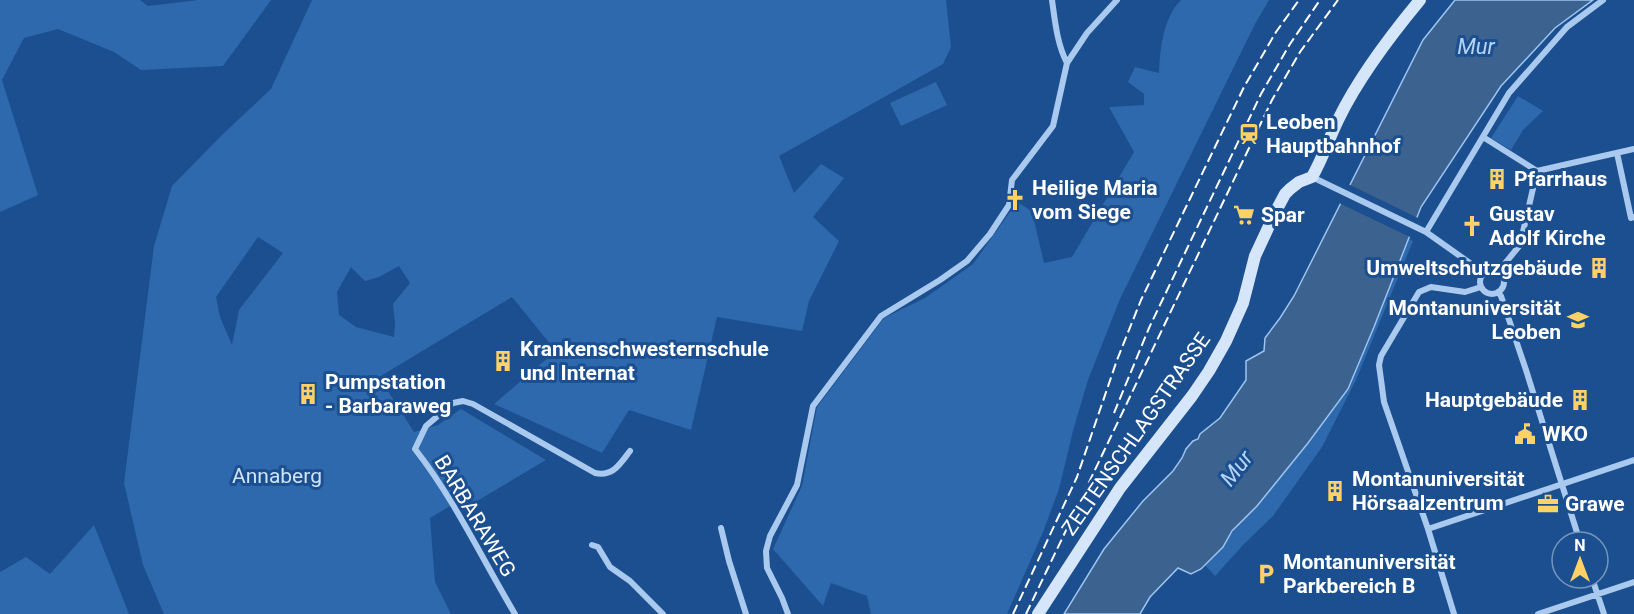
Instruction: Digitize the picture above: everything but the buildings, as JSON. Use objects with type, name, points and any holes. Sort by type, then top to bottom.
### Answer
[{"type":"main road","points":[[1312,177],[1339,118],[1389,39],[1420,0]]},
{"type":"main road","name":"ZELTENSCHLAGSTRASSE","points":[[1038,614],[1103,512],[1209,371],[1243,303],[1259,246],[1285,195],[1299,182],[1312,177]]},
{"type":"street","points":[[1052,0],[1059,39],[1067,63]]},
{"type":"street","points":[[788,614],[767,568],[766,551],[770,536],[797,485],[813,406],[880,316],[967,261],[990,234],[1009,206],[1012,180],[1053,126],[1067,63],[1087,33],[1117,0]]},
{"type":"street","points":[[1426,232],[1509,93],[1567,27],[1603,0]]},
{"type":"street","points":[[1483,137],[1537,171],[1634,149]]},
{"type":"street","points":[[1617,153],[1631,218],[1634,217]]},
{"type":"street","points":[[1498,272],[1520,245],[1537,171]]},
{"type":"street","points":[[1312,177],[1426,232],[1484,273]]},
{"type":"street","points":[[1491,270],[1498,272],[1503,280],[1501,289],[1498,292],[1488,293],[1481,287],[1480,280],[1484,273],[1491,270]]},
{"type":"street","points":[[1454,614],[1428,529],[1384,402],[1379,365],[1381,356],[1419,292],[1436,287],[1465,291],[1481,287]]},
{"type":"street","points":[[1498,292],[1523,359],[1576,530]]},
{"type":"street","name":"BARBARAWEG","points":[[515,614],[487,568],[451,500],[415,449],[426,426],[453,403],[463,401],[473,404],[594,473],[604,475],[616,469],[630,451]]},
{"type":"street","points":[[1428,529],[1634,460]]},
{"type":"street","points":[[721,528],[746,614]]},
{"type":"street","points":[[592,544],[598,548],[610,567],[630,581],[663,614]]},
{"type":"street","points":[[1538,614],[1634,582]]},
{"type":"street","points":[[1596,590],[1604,614]]},
{"type":"green space","points":[[0,0],[140,0],[148,6],[198,0],[271,0],[223,66],[141,70],[114,52],[58,29],[24,38],[2,80],[38,195],[0,212]]},
{"type":"green space","name":"Annaberg","points":[[312,0],[946,0],[951,47],[943,64],[779,156],[794,193],[821,164],[844,178],[813,217],[839,241],[809,301],[802,331],[717,317],[691,430],[629,410],[602,453],[494,404],[556,351],[512,297],[379,377],[414,432],[438,425],[461,409],[546,460],[477,501],[450,506],[430,518],[435,582],[451,614],[164,614],[143,565],[124,483],[154,246],[172,186],[271,89]],"holes":[[[258,237],[283,253],[239,310],[232,345],[220,317],[216,297]],[[399,266],[410,283],[393,304],[394,337],[356,327],[339,315],[337,292],[351,267],[365,281],[379,277]]]},
{"type":"green space","points":[[1181,0],[1269,0],[1255,24],[1120,299],[1088,380],[1059,489],[1007,614],[871,614],[867,596],[831,583],[823,606],[773,549],[802,486],[817,407],[884,318],[925,298],[973,264],[1017,202],[1032,211],[1044,263],[1072,257],[1134,152],[1109,107],[1144,105],[1144,94],[1128,82],[1135,67],[1159,73],[1166,25]]},
{"type":"green space","points":[[936,82],[947,105],[901,126],[890,103]]},
{"type":"green space","points":[[1518,96],[1543,111],[1523,130],[1511,150],[1491,138]]},
{"type":"green space","points":[[1409,239],[1413,241],[1356,380],[1322,447],[1273,516],[1215,576],[1205,565],[1308,443],[1348,389]]},
{"type":"green space","points":[[94,525],[129,614],[0,614],[0,572],[26,557],[50,574]]},
{"type":"water","name":"Mur","points":[[1455,0],[1593,0],[1555,28],[1501,86],[1421,207],[1348,389],[1257,506],[1232,531],[1223,547],[1201,569],[1191,574],[1178,568],[1150,597],[1140,614],[1064,614],[1104,549],[1143,501],[1173,471],[1193,441],[1220,418],[1246,380],[1246,361],[1264,351],[1265,338],[1294,296],[1423,40]]},
{"type":"pier","points":[[1346,183],[1420,219],[1412,238],[1337,202]]},
{"type":"railway","points":[[1013,614],[1077,477],[1117,360],[1141,300],[1244,87],[1276,32],[1299,0]]},
{"type":"railway","points":[[1114,413],[1149,328],[1261,94],[1290,44],[1320,0]]},
{"type":"railway","points":[[1026,614],[1272,100],[1300,52],[1338,0]]},
{"type":"place","name":"Leoben Hauptbahnhof","points":[[1249,134]]},
{"type":"place","name":"Pfarrhaus","points":[[1497,179]]},
{"type":"place","name":"Heilige Maria vom Siege","points":[[1015,200]]},
{"type":"place","name":"Spar","points":[[1244,215]]},
{"type":"place","name":"Gustav Adolf Kirche","points":[[1472,226]]},
{"type":"place","name":"Umweltschutzgebäude","points":[[1599,268]]},
{"type":"place","name":"Montanuniversität Leoben","points":[[1578,320]]},
{"type":"place","name":"Krankenschwesternschule und Internat","points":[[503,361]]},
{"type":"place","name":"Pumpstation - Barbaraweg","points":[[308,394]]},
{"type":"place","name":"Hauptgebäude","points":[[1580,400]]},
{"type":"place","name":"WKO","points":[[1525,434]]},
{"type":"place","name":"Montanuniversität Hörsaalzentrum","points":[[1335,491]]},
{"type":"place","name":"Grawe","points":[[1548,504]]},
{"type":"place","name":"Montanuniversität Parkbereich B","points":[[1266,574]]}]
